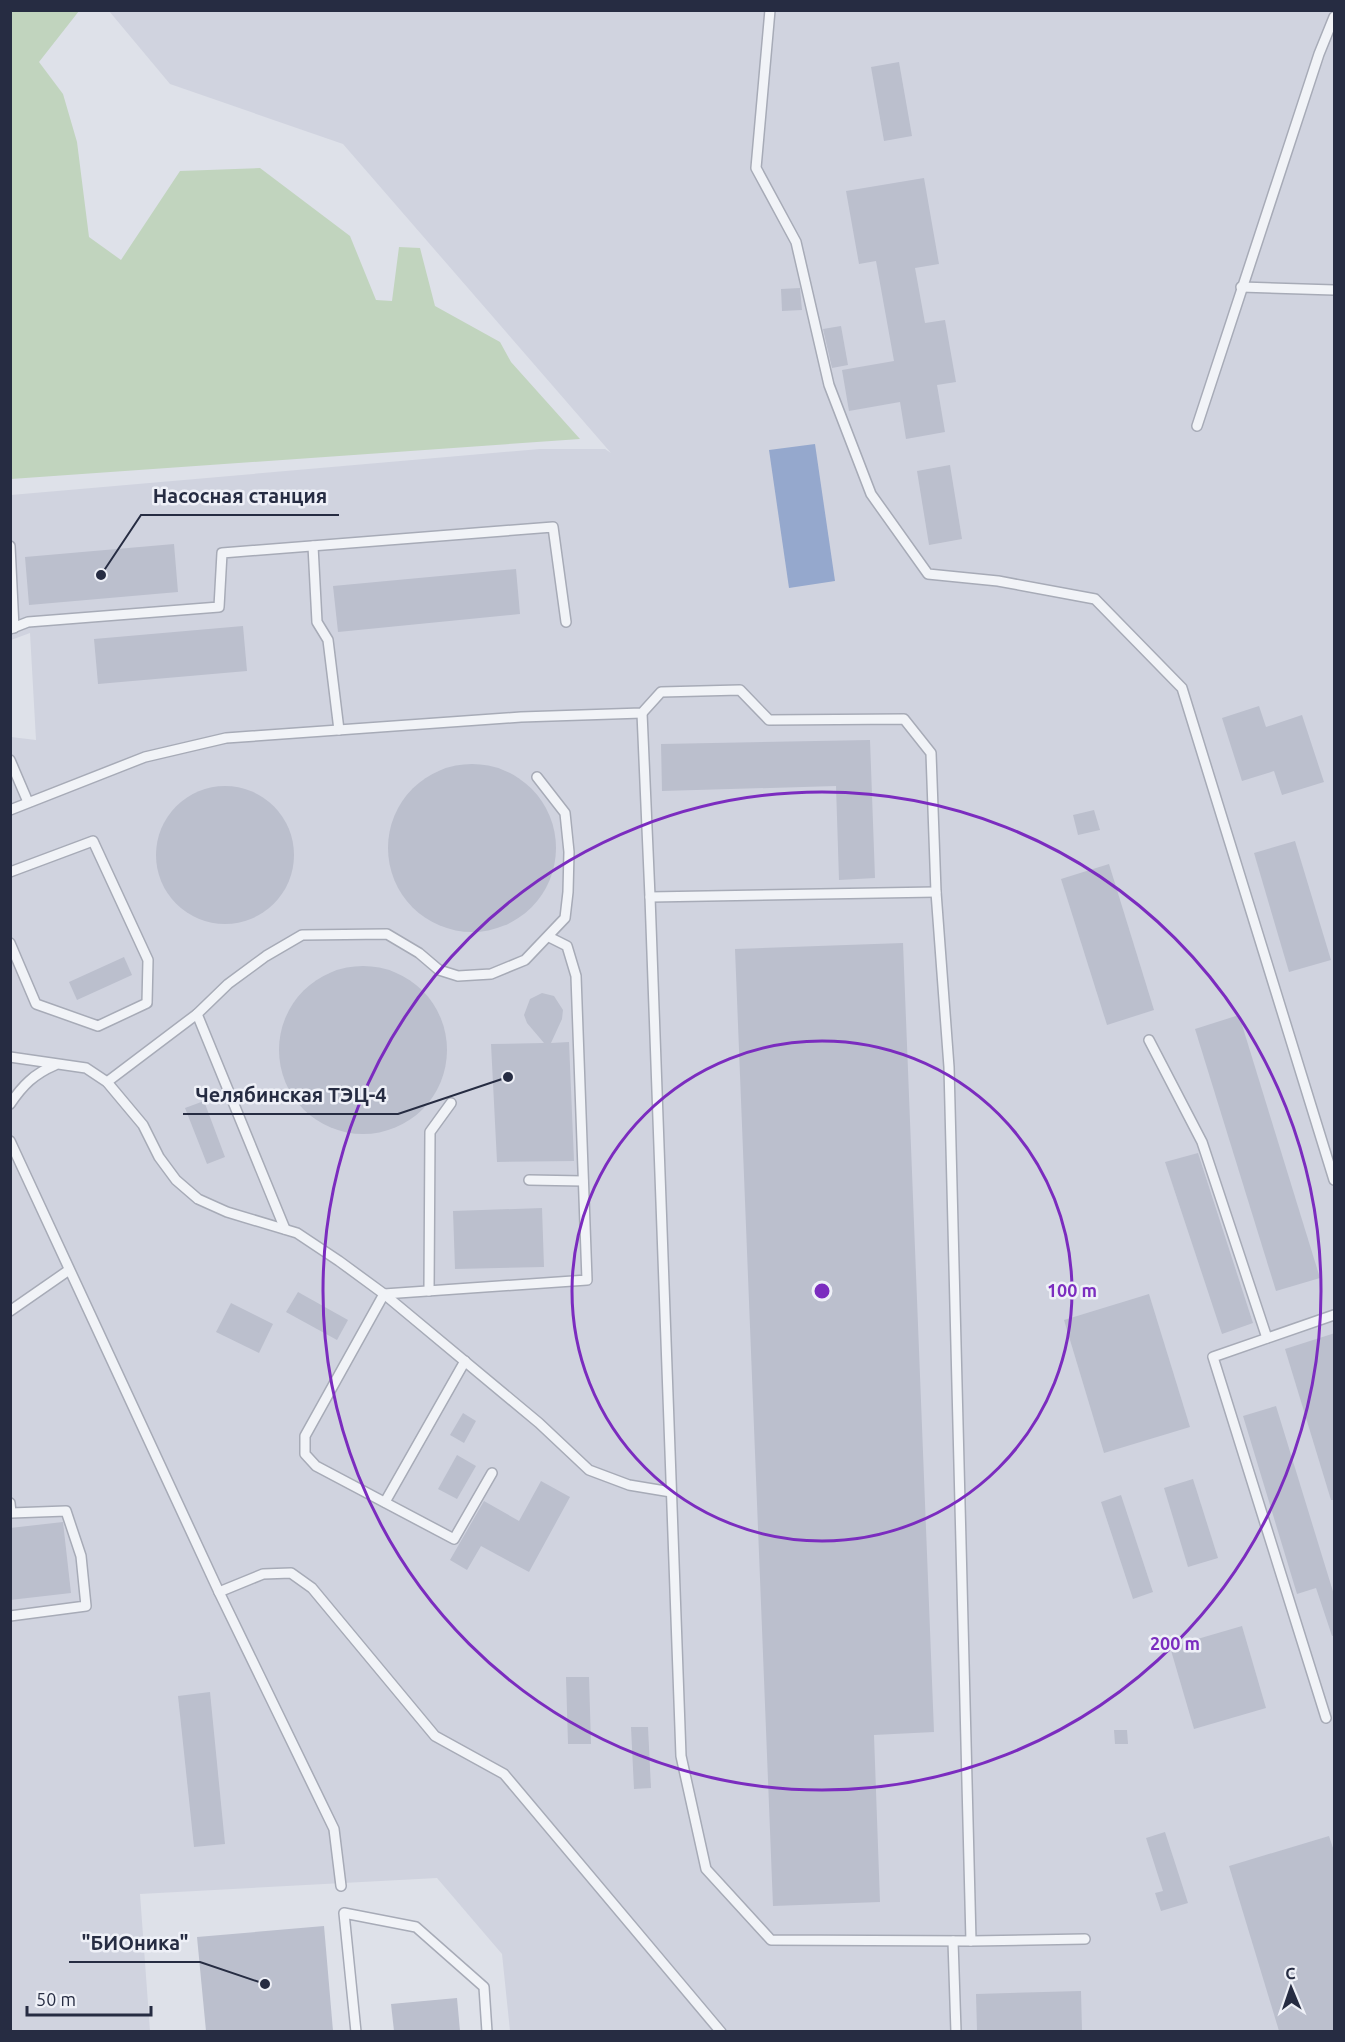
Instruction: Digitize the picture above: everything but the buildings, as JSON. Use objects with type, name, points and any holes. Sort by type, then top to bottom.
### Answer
[{"type":"lane","points":[[770,10],[756,168],[796,242],[829,385],[871,494],[928,574],[998,581],[1095,599],[1182,688],[1335,1180]]},
{"type":"lane","points":[[1197,426],[1319,54],[1335,17]]},
{"type":"lane","points":[[1242,287],[1335,290]]},
{"type":"lane","points":[[10,546],[12,629],[28,622],[219,607],[222,553],[553,527],[566,622]]},
{"type":"lane","points":[[313,546],[317,622],[328,640],[339,730]]},
{"type":"lane","points":[[10,810],[102,772],[190,745],[226,738],[521,717],[642,712],[661,692],[740,690],[770,720],[904,719],[931,753],[936,892],[949,1067],[971,1941]]},
{"type":"lane","points":[[642,712],[681,1756],[706,1869],[771,1940],[1085,1939]]},
{"type":"lane","points":[[10,760],[28,802]]},
{"type":"lane","points":[[107,1082],[197,1014],[228,984],[266,956],[302,935],[387,933],[419,953],[439,970],[458,976],[491,974],[525,960],[565,918],[569,852],[565,813],[537,777]]},
{"type":"lane","points":[[10,872],[93,841],[148,960],[147,1003],[98,1026],[36,1004],[10,943]]},
{"type":"lane","points":[[650,897],[936,892]]},
{"type":"lane","points":[[384,1293],[587,1280],[576,976],[567,946],[549,937]]},
{"type":"lane","points":[[197,1014],[285,1229]]},
{"type":"lane","points":[[1149,1040],[1202,1142],[1267,1338]]},
{"type":"lane","points":[[10,1057],[86,1068],[107,1082],[144,1125],[159,1157],[176,1180],[198,1199],[227,1212],[297,1233],[339,1261],[384,1293],[539,1423],[589,1470],[629,1485],[671,1492]]},
{"type":"lane","points":[[10,1104],[22,1086],[38,1072],[57,1064]]},
{"type":"lane","points":[[429,1291],[430,1132],[451,1103]]},
{"type":"lane","points":[[10,1141],[219,1592],[334,1829],[341,1886]]},
{"type":"lane","points":[[529,1180],[583,1181]]},
{"type":"lane","points":[[10,1311],[69,1270]]},
{"type":"lane","points":[[384,1293],[305,1436],[305,1454],[316,1466],[454,1539],[492,1473]]},
{"type":"lane","points":[[1326,1718],[1213,1357],[1335,1315]]},
{"type":"lane","points":[[385,1502],[465,1361]]},
{"type":"lane","points":[[10,1503],[11,1513],[66,1510],[81,1556],[86,1606],[10,1616]]},
{"type":"lane","points":[[219,1592],[263,1574],[272,1573],[291,1573],[312,1588],[435,1736],[504,1774],[722,2031]]},
{"type":"lane","points":[[356,2031],[344,1913],[416,1927],[484,1987],[487,2031]]},
{"type":"lane","points":[[953,1941],[957,2031]]},
{"type":"shaded area","points":[[109,11],[1334,11],[1334,2031],[510,2031],[502,1954],[437,1878],[140,1894],[150,2031],[11,2031],[11,737],[36,740],[30,633],[11,640],[11,495],[540,449],[605,449],[611,453],[343,144],[170,84]]},
{"type":"green space","points":[[11,11],[79,11],[39,62],[63,94],[77,142],[89,237],[121,260],[180,171],[260,168],[350,236],[376,300],[392,301],[399,247],[420,248],[435,306],[500,342],[511,362],[580,439],[11,479]]},
{"type":"water","points":[[815,444],[835,581],[789,588],[769,450]]},
{"type":"place","name":"Насосная станция","points":[[101,575]]},
{"type":"place","name":"Челябинская ТЭЦ-4","points":[[508,1077]]},
{"type":"place","name":"\"БИОника\"","points":[[265,1984]]}]
